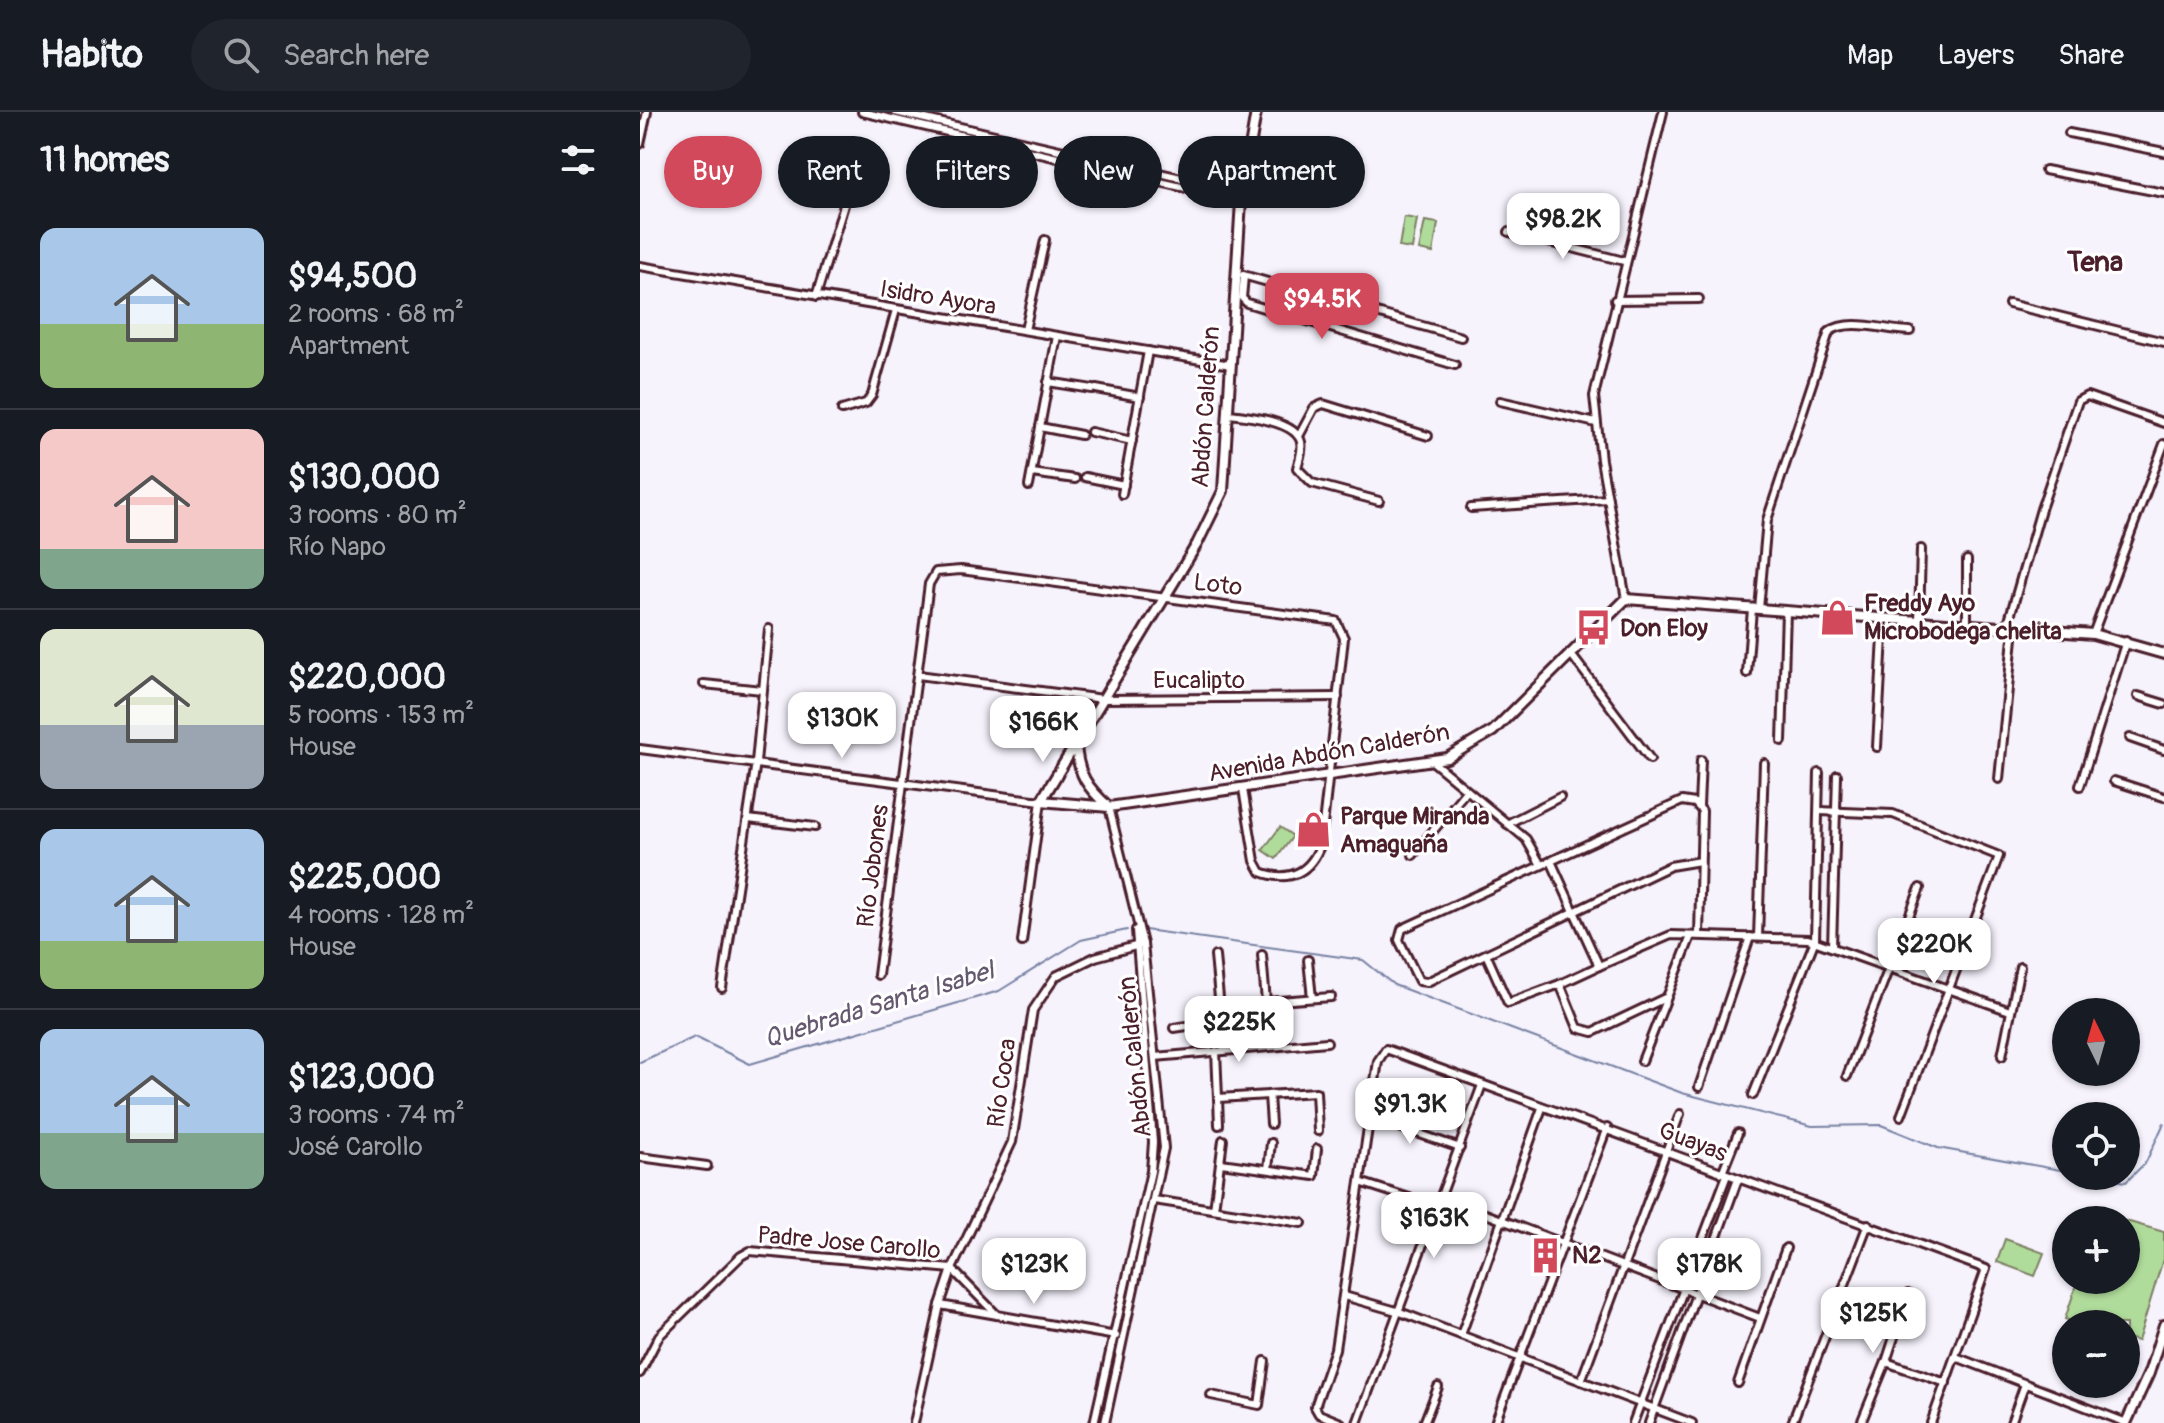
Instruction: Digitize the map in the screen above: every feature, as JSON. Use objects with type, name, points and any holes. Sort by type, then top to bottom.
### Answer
[{"type":"street","points":[[640,144],[647,112]]},
{"type":"street","points":[[864,112],[959,136]]},
{"type":"street","points":[[895,112],[997,136]]},
{"type":"street","name":"Abdón Calderón","points":[[1252,136],[1256,112]]},
{"type":"street","points":[[1663,112],[1624,261],[1594,396],[1626,599],[2093,634],[2164,654]]},
{"type":"street","points":[[2069,133],[2164,152]]},
{"type":"street","points":[[1038,146],[1178,181]]},
{"type":"street","points":[[1038,155],[1178,184]]},
{"type":"street","points":[[2045,170],[2164,193]]},
{"type":"street","points":[[816,297],[843,208]]},
{"type":"street","name":"Abdón Calderón","points":[[1041,801],[1218,505],[1228,461],[1233,308],[1240,274],[1242,208]]},
{"type":"street","points":[[1509,232],[1624,261]]},
{"type":"street","points":[[1025,330],[1045,240]]},
{"type":"street","name":"Isidro Ayora","points":[[640,266],[1231,365]]},
{"type":"street","points":[[1244,301],[1240,274],[1461,337]]},
{"type":"street","points":[[1615,300],[1699,299]]},
{"type":"street","points":[[1233,308],[1244,301],[1455,365]]},
{"type":"street","points":[[2009,304],[2164,342]]},
{"type":"street","points":[[842,410],[866,403],[872,395],[896,310]]},
{"type":"street","points":[[1747,673],[1767,520],[1829,332],[1836,326],[1910,331]]},
{"type":"street","points":[[1029,486],[1057,336]]},
{"type":"street","points":[[1122,494],[1148,351]]},
{"type":"street","points":[[1048,382],[1140,397]]},
{"type":"street","points":[[1999,779],[2010,628],[2041,509],[2078,401],[2087,396],[2164,423]]},
{"type":"street","points":[[1500,401],[1596,423]]},
{"type":"street","points":[[1299,436],[1314,408],[1323,404],[1428,436]]},
{"type":"street","points":[[1229,414],[1277,424],[1299,436],[1303,447],[1297,468],[1312,483],[1379,501]]},
{"type":"street","points":[[1040,427],[1081,435]]},
{"type":"street","points":[[1091,432],[1132,441]]},
{"type":"street","points":[[2093,634],[2164,444]]},
{"type":"street","points":[[1032,473],[1075,479]]},
{"type":"street","points":[[1085,477],[1124,485]]},
{"type":"street","points":[[1471,508],[1608,499]]},
{"type":"street","points":[[1919,621],[1921,549]]},
{"type":"street","points":[[1967,560],[1967,624]]},
{"type":"street","name":"Loto","points":[[936,572],[961,570],[1336,621],[1344,638],[1329,777],[1315,861],[1303,872],[1287,877],[1261,872],[1255,861],[1243,789]]},
{"type":"street","name":"Río Jobones","points":[[878,975],[929,584],[936,572]]},
{"type":"street","name":"Avenida Abdón Calderón","points":[[1041,801],[1109,807],[1432,761],[1466,749],[1493,731],[1626,599]]},
{"type":"street","points":[[1782,741],[1786,611]]},
{"type":"street","points":[[1877,747],[1884,618]]},
{"type":"street","points":[[722,988],[756,762],[769,629]]},
{"type":"street","points":[[2080,786],[2126,641]]},
{"type":"street","points":[[1570,653],[1650,759]]},
{"type":"street","name":"Eucalipto","points":[[918,675],[1103,699],[1338,697]]},
{"type":"street","points":[[704,684],[762,690]]},
{"type":"street","points":[[2138,696],[2164,704]]},
{"type":"street","points":[[2130,738],[2164,750]]},
{"type":"street","points":[[1076,744],[1078,765],[1086,785],[1109,807]]},
{"type":"street","points":[[640,749],[1041,801],[1022,942]]},
{"type":"street","points":[[1642,1061],[1665,998],[1695,936],[1702,811],[1699,806],[1701,760]]},
{"type":"street","points":[[1432,761],[1526,839],[1541,865]]},
{"type":"street","points":[[1699,1087],[1754,937],[1764,763]]},
{"type":"street","points":[[1753,1095],[1815,940],[1819,773]]},
{"type":"street","points":[[1832,947],[1837,775]]},
{"type":"street","points":[[2114,781],[2164,797]]},
{"type":"street","points":[[1413,855],[1466,791]]},
{"type":"street","points":[[1507,824],[1560,797]]},
{"type":"street","points":[[1699,806],[1688,801],[1676,803],[1402,929],[1399,940],[1422,982],[1487,956],[1670,866],[1700,861]]},
{"type":"street","name":"Abdón Calderón","points":[[1105,1423],[1164,1148],[1156,1057],[1136,923],[1109,807]]},
{"type":"street","points":[[1819,811],[1893,814],[1999,856],[1901,1116]]},
{"type":"street","points":[[748,819],[815,827]]},
{"type":"street","points":[[1551,861],[1599,966]]},
{"type":"street","points":[[1847,1076],[1920,888]]},
{"type":"street","points":[[1487,956],[1508,1003],[1560,984],[1663,936],[1815,940],[2010,1011]]},
{"type":"street","name":"Abdón Calderón","points":[[1094,1423],[1151,1171],[1153,1111],[1139,944]]},
{"type":"street","name":"Río Coca","points":[[914,1423],[940,1305],[952,1269],[1012,1142],[1033,1010],[1056,976],[1095,957],[1139,944]]},
{"type":"street","points":[[1262,955],[1269,1046]]},
{"type":"street","points":[[1215,956],[1221,1021],[1219,1125]]},
{"type":"street","points":[[1308,960],[1312,998]]},
{"type":"street","points":[[2002,1056],[2020,967]]},
{"type":"street","points":[[1560,984],[1576,1025],[1585,1033],[1665,998]]},
{"type":"street","points":[[1266,1002],[1331,997]]},
{"type":"street","points":[[1174,1028],[1221,1021]]},
{"type":"street","points":[[1148,1058],[1327,1042]]},
{"type":"street","name":"Guayas","points":[[1371,1117],[1378,1061],[1386,1049],[1986,1269],[1956,1357]]},
{"type":"street","points":[[1357,1423],[1482,1085]]},
{"type":"street","points":[[1218,1098],[1316,1092],[1318,1131]]},
{"type":"street","points":[[1269,1095],[1271,1124]]},
{"type":"street","points":[[1461,1335],[1542,1108]]},
{"type":"street","points":[[1581,1381],[1680,1114]]},
{"type":"street","points":[[1341,1423],[1315,1410],[1335,1349],[1371,1117],[1460,1148]]},
{"type":"street","points":[[1495,1423],[1607,1128]]},
{"type":"street","points":[[1633,1423],[1685,1288],[1738,1133]]},
{"type":"street","points":[[1214,1209],[1223,1140]]},
{"type":"street","points":[[1268,1169],[1271,1143]]},
{"type":"street","points":[[1221,1163],[1314,1176],[1317,1149]]},
{"type":"street","points":[[640,1157],[707,1166]]},
{"type":"street","points":[[1649,1423],[1738,1179]]},
{"type":"street","points":[[1363,1183],[1437,1207]]},
{"type":"street","points":[[1441,1197],[1760,1318]]},
{"type":"street","points":[[1154,1200],[1302,1223]]},
{"type":"street","points":[[1792,1423],[1868,1224]]},
{"type":"street","points":[[1738,1383],[1786,1248]]},
{"type":"street","name":"Padre Jose Carollo","points":[[640,1373],[659,1336],[745,1252],[878,1260],[952,1269],[997,1315]]},
{"type":"street","points":[[1861,1423],[1886,1362],[1908,1294]]},
{"type":"street","points":[[1344,1296],[1400,1312],[1692,1423]]},
{"type":"street","points":[[940,1305],[1123,1337]]},
{"type":"street","points":[[1931,1423],[1956,1357],[2127,1423],[2149,1373],[2164,1325]]},
{"type":"street","points":[[1211,1395],[1259,1405],[1265,1361]]},
{"type":"street","points":[[1886,1362],[1946,1383]]},
{"type":"street","points":[[2011,1423],[2025,1384]]},
{"type":"street","points":[[1424,1423],[1438,1387]]},
{"type":"green space","points":[[1404,217],[1417,219],[1412,249],[1399,247]]},
{"type":"green space","points":[[1425,221],[1438,223],[1433,253],[1419,250]]},
{"type":"green space","points":[[1280,827],[1293,836],[1276,859],[1263,850]]},
{"type":"green space","points":[[2140,1225],[2164,1232],[2164,1256],[2140,1334],[2140,1310],[2068,1310],[2073,1294],[2140,1294]]},
{"type":"green space","points":[[2005,1239],[2044,1253],[2035,1276],[1997,1262]]},
{"type":"waterway","name":"Quebrada Santa Isabel","points":[[640,1062],[695,1037],[750,1064],[999,991],[1081,940],[1127,930]]},
{"type":"waterway","points":[[1145,930],[1363,960],[1394,985],[1682,1093],[1812,1126],[1881,1125],[1938,1148],[2052,1168]]},
{"type":"waterway","points":[[2140,1168],[2146,1162],[2164,1123]]},
{"type":"place","name":"Freddy Ayo Microbodega chelita","points":[[1838,617]]},
{"type":"place","name":"Don Eloy","points":[[1594,628]]},
{"type":"place","name":"Parque Miranda Amaguaña","points":[[1314,830]]},
{"type":"place","name":"N2","points":[[1546,1255]]},
{"type":"district","name":"Tena","points":[[2095,262]]}]
